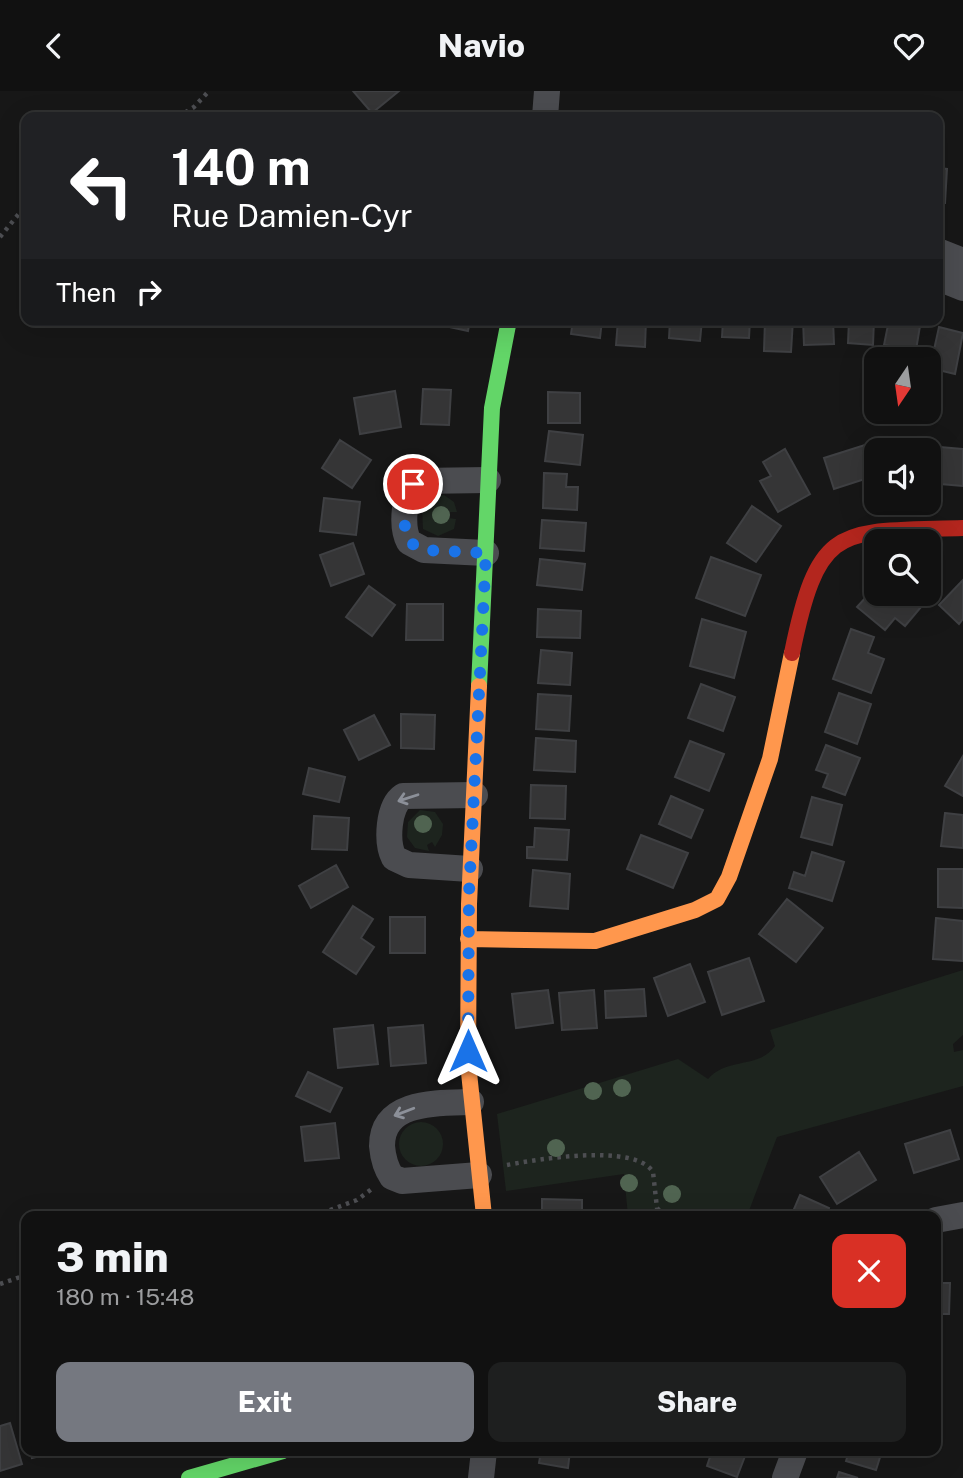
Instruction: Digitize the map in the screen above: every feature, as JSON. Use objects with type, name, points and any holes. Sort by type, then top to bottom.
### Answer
[{"type":"street","points":[[545,112],[547,91]]},
{"type":"street","points":[[943,253],[963,261]]},
{"type":"street","points":[[943,280],[963,288]]},
{"type":"street","points":[[485,1211],[489,1171],[471,1102],[468,939],[493,397],[508,326]]},
{"type":"street","points":[[486,553],[419,548],[409,542],[405,527],[408,493],[418,481],[488,480]]},
{"type":"street","points":[[468,939],[606,939],[695,910],[716,899],[729,877],[766,773],[803,600],[815,566],[835,544],[862,532],[963,528]]},
{"type":"street","points":[[470,869],[404,864],[394,858],[390,842],[393,809],[403,796],[475,795]]},
{"type":"street","points":[[471,1102],[415,1107],[391,1117],[382,1138],[383,1159],[388,1172],[402,1181],[489,1171]]},
{"type":"street","points":[[941,1219],[963,1215]]},
{"type":"street","points":[[189,1478],[266,1456]]},
{"type":"street","points":[[481,1478],[483,1456]]},
{"type":"street","points":[[785,1478],[793,1456]]},
{"type":"path","points":[[186,112],[209,91]]},
{"type":"path","points":[[0,237],[21,211]]},
{"type":"path","points":[[489,1171],[617,1155],[638,1159],[653,1172],[660,1211]]},
{"type":"path","points":[[327,1211],[357,1200],[388,1172]]},
{"type":"path","points":[[0,1284],[21,1277]]},
{"type":"shaded area","points":[[444,495],[454,502],[457,512],[448,512],[448,518],[456,519],[454,529],[438,536],[423,529],[422,507],[430,497]]},
{"type":"shaded area","points":[[420,810],[435,812],[443,824],[442,835],[435,847],[432,842],[427,845],[429,851],[415,848],[407,837],[408,822]]},
{"type":"shaded area","points":[[963,970],[963,1035],[953,1044],[954,1052],[963,1050],[963,1086],[777,1137],[749,1211],[628,1211],[624,1174],[506,1191],[497,1114],[678,1059],[708,1079],[724,1068],[752,1061],[768,1053],[775,1046],[770,1030]]},
{"type":"shaded area","points":[[421,1122],[436,1129],[443,1144],[436,1159],[421,1166],[406,1159],[399,1144],[406,1129]]},
{"type":"building","points":[[353,91],[399,91],[373,112]]},
{"type":"building","points":[[943,169],[947,169],[943,203]]},
{"type":"building","points":[[445,326],[469,326],[468,331]]},
{"type":"building","points":[[572,326],[601,326],[600,338],[571,334]]},
{"type":"building","points":[[618,326],[646,326],[645,347],[616,345]]},
{"type":"building","points":[[670,326],[701,326],[700,341],[669,338]]},
{"type":"building","points":[[723,326],[750,326],[749,338],[722,337]]},
{"type":"building","points":[[765,326],[793,326],[791,352],[764,351]]},
{"type":"building","points":[[803,326],[833,326],[834,344],[804,345]]},
{"type":"building","points":[[849,326],[874,326],[873,345],[848,343]]},
{"type":"building","points":[[888,326],[920,326],[916,347],[884,345]]},
{"type":"building","points":[[939,327],[963,333],[955,374],[942,371],[942,347],[935,347]]},
{"type":"building","points":[[423,389],[451,390],[449,425],[421,424]]},
{"type":"building","points":[[395,391],[401,427],[360,434],[354,398]]},
{"type":"building","points":[[548,392],[580,393],[580,423],[548,423]]},
{"type":"building","points":[[549,431],[583,435],[580,465],[545,461]]},
{"type":"building","points":[[340,440],[371,460],[352,488],[322,468]]},
{"type":"building","points":[[864,445],[864,479],[834,489],[824,458]]},
{"type":"building","points":[[941,447],[963,449],[963,486],[941,484]]},
{"type":"building","points":[[785,449],[810,494],[778,512],[760,481],[771,476],[763,462]]},
{"type":"building","points":[[544,473],[567,474],[566,487],[578,487],[577,510],[543,508]]},
{"type":"building","points":[[324,498],[360,502],[356,535],[320,531]]},
{"type":"building","points":[[752,506],[781,526],[756,562],[727,543]]},
{"type":"building","points":[[542,520],[586,523],[584,551],[540,548]]},
{"type":"building","points":[[353,543],[364,574],[331,586],[320,555]]},
{"type":"building","points":[[711,557],[761,575],[745,616],[696,598]]},
{"type":"building","points":[[540,559],[585,564],[582,590],[537,585]]},
{"type":"building","points":[[963,580],[963,619],[959,624],[940,606]]},
{"type":"building","points":[[369,586],[395,605],[372,636],[346,617]]},
{"type":"building","points":[[864,599],[864,606],[921,607],[905,626],[895,618],[885,630],[857,607]]},
{"type":"building","points":[[407,604],[443,604],[443,640],[406,640]]},
{"type":"building","points":[[538,609],[581,611],[580,638],[537,637]]},
{"type":"building","points":[[702,619],[746,632],[734,678],[690,666]]},
{"type":"building","points":[[851,629],[874,637],[868,653],[884,659],[871,693],[833,679]]},
{"type":"building","points":[[541,650],[572,653],[570,685],[538,683]]},
{"type":"building","points":[[701,684],[735,697],[723,731],[688,718]]},
{"type":"building","points":[[839,693],[871,704],[857,744],[825,732]]},
{"type":"building","points":[[538,694],[571,696],[569,731],[536,729]]},
{"type":"building","points":[[401,714],[435,715],[434,749],[401,748]]},
{"type":"building","points":[[374,715],[390,745],[359,760],[344,730]]},
{"type":"building","points":[[536,738],[576,741],[575,772],[534,770]]},
{"type":"building","points":[[690,741],[724,754],[709,791],[675,777]]},
{"type":"building","points":[[826,745],[860,758],[845,795],[823,787],[828,774],[816,770]]},
{"type":"building","points":[[963,756],[963,796],[945,786]]},
{"type":"building","points":[[309,768],[345,777],[339,802],[303,794]]},
{"type":"building","points":[[531,785],[566,786],[565,819],[530,818]]},
{"type":"building","points":[[671,796],[703,810],[691,838],[659,824]]},
{"type":"building","points":[[812,797],[842,805],[832,845],[801,837]]},
{"type":"building","points":[[945,813],[963,815],[963,848],[941,846]]},
{"type":"building","points":[[314,816],[349,818],[347,850],[312,849]]},
{"type":"building","points":[[535,828],[569,830],[567,860],[527,858],[527,847],[534,847]]},
{"type":"building","points":[[641,835],[688,853],[673,888],[627,869]]},
{"type":"building","points":[[812,852],[844,862],[832,901],[789,888],[794,872],[805,876]]},
{"type":"building","points":[[336,865],[348,887],[311,908],[299,886]]},
{"type":"building","points":[[938,869],[963,869],[963,908],[938,907]]},
{"type":"building","points":[[533,870],[570,874],[568,909],[530,906]]},
{"type":"building","points":[[787,899],[823,928],[796,962],[759,934]]},
{"type":"building","points":[[353,906],[373,919],[361,938],[374,947],[356,974],[323,952]]},
{"type":"building","points":[[390,917],[425,917],[425,953],[390,953]]},
{"type":"building","points":[[936,918],[963,921],[963,961],[933,959]]},
{"type":"building","points":[[749,958],[764,1001],[722,1015],[708,972]]},
{"type":"building","points":[[690,964],[705,1002],[668,1016],[654,978]]},
{"type":"building","points":[[644,989],[646,1016],[606,1018],[605,991]]},
{"type":"building","points":[[548,990],[553,1023],[516,1028],[512,994]]},
{"type":"building","points":[[594,990],[597,1028],[562,1030],[559,993]]},
{"type":"building","points":[[373,1025],[378,1064],[338,1068],[334,1029]]},
{"type":"building","points":[[423,1025],[426,1063],[391,1066],[388,1028]]},
{"type":"building","points":[[308,1072],[342,1088],[330,1112],[296,1096]]},
{"type":"building","points":[[335,1123],[339,1158],[305,1161],[301,1127]]},
{"type":"building","points":[[950,1130],[959,1159],[914,1173],[905,1144]]},
{"type":"building","points":[[859,1152],[876,1180],[837,1204],[820,1177]]},
{"type":"building","points":[[800,1195],[829,1208],[828,1211],[793,1211]]},
{"type":"building","points":[[542,1199],[582,1200],[582,1211],[542,1211]]},
{"type":"building","points":[[941,1283],[950,1283],[949,1314],[941,1314]]},
{"type":"building","points":[[10,1423],[22,1464],[0,1471],[0,1426]]},
{"type":"building","points":[[540,1456],[569,1456],[568,1468],[539,1463]]},
{"type":"building","points":[[710,1456],[745,1456],[737,1477],[707,1466]]},
{"type":"building","points":[[848,1456],[880,1456],[876,1470],[846,1461]]},
{"type":"building","points":[[839,1472],[858,1478],[837,1478]]},
{"type":"traffic: fast","points":[[479,686],[492,408],[508,326]]},
{"type":"traffic: fast","points":[[189,1478],[266,1456]]},
{"type":"traffic: slow","points":[[468,939],[595,941],[695,910],[717,899],[729,877],[770,759],[792,653]]},
{"type":"traffic: slow","points":[[479,686],[469,904],[468,1063],[483,1211]]},
{"type":"traffic: jam","points":[[792,653],[813,578],[825,556],[841,543],[862,535],[888,531],[963,528]]},
{"type":"route","points":[[413,484],[408,493],[405,532],[413,546],[424,550],[486,553],[469,893],[468,1051]]}]
